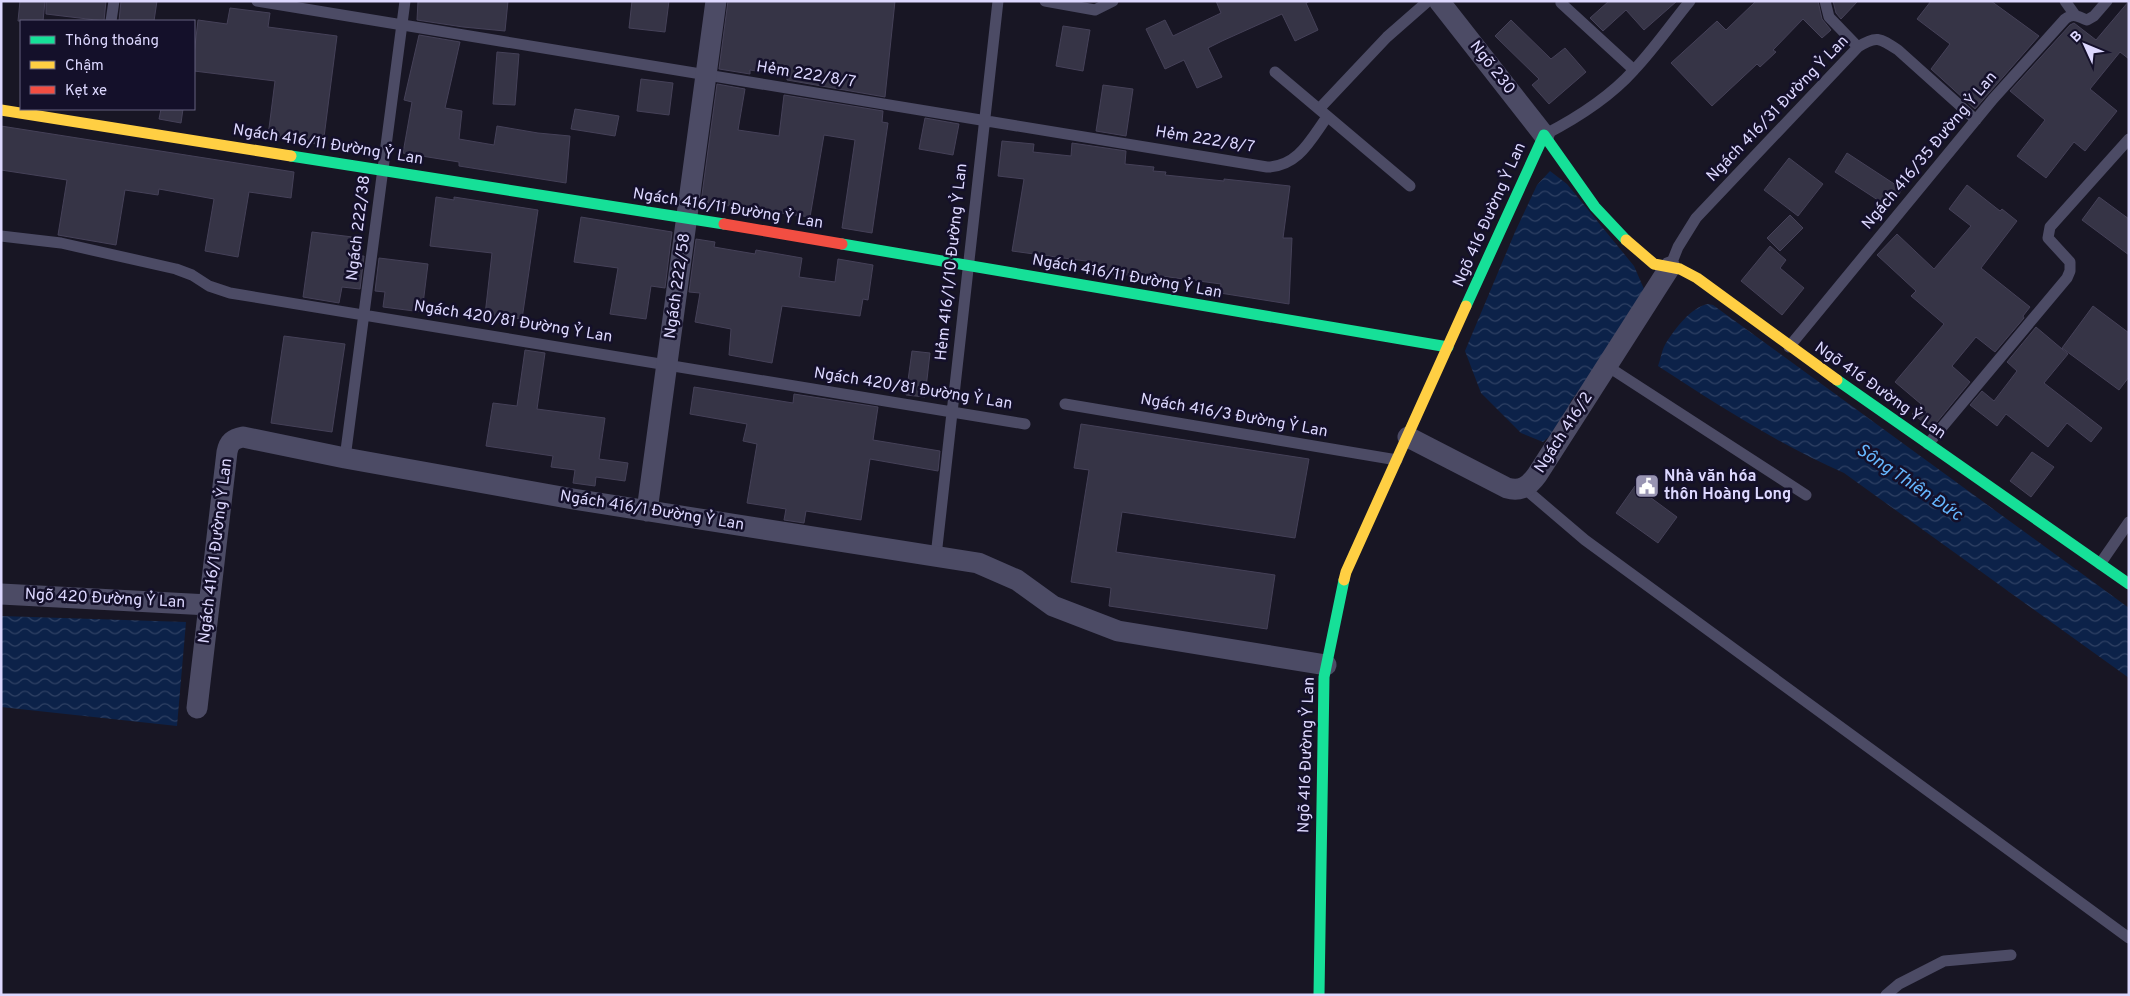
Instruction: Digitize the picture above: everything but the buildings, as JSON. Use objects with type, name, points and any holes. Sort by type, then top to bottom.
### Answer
[{"type":"street","name":"Ngách 222/58","points":[[647,511],[716,1]]},
{"type":"street","name":"Ngõ 230","points":[[1439,1],[1544,135]]},
{"type":"street","name":"Ngách 416/11 Đường Ỷ Lan","points":[[1,110],[98,121],[383,170],[687,218],[1448,348]]},
{"type":"street","name":"Ngõ 416 Đường Ỷ Lan","points":[[1544,135],[1595,207],[1614,229],[1648,260],[1654,264],[1670,266],[1698,278],[1789,348],[2129,584]]},
{"type":"street","name":"Ngõ 416 Đường Ỷ Lan","points":[[1319,995],[1324,686],[1326,666],[1346,572],[1544,135]]},
{"type":"street","name":"Ngách 416/2","points":[[1408,437],[1507,488],[1515,490],[1524,488],[1538,475],[1670,266]]},
{"type":"street","name":"Ngách 416/1 Đường Ỷ Lan","points":[[197,708],[229,444],[234,439],[242,437],[345,458],[647,511],[978,563],[1017,580],[1053,606],[1118,631],[1326,666]]},
{"type":"street","name":"Ngõ 420 Đường Ỷ Lan","points":[[1,594],[210,605]]},
{"type":"lane","points":[[111,20],[114,1]]},
{"type":"lane","name":"Hẻm 222/8/7","points":[[257,1],[985,121],[1278,167],[1290,163],[1299,154],[1323,113],[1386,37],[1428,1]]},
{"type":"lane","name":"Ngách 222/38","points":[[345,458],[405,1]]},
{"type":"lane","name":"Hẻm 416/1/10 Đường Ỷ Lan","points":[[936,556],[998,1]]},
{"type":"lane","points":[[1045,1],[1076,4],[1095,10],[1113,1]]},
{"type":"lane","points":[[1562,1],[1561,3],[1634,70]]},
{"type":"lane","points":[[1544,135],[1589,110],[1616,88],[1634,70],[1690,1]]},
{"type":"lane","points":[[1825,1],[1829,17],[1858,47]]},
{"type":"lane","points":[[2065,1],[2075,15],[2088,20],[2107,1]]},
{"type":"lane","name":"Ngách 416/35 Đường Ỷ Lan","points":[[1789,348],[1976,120],[2065,19],[2070,15],[2075,15]]},
{"type":"lane","name":"Ngách 416/31 Đường Ỷ Lan","points":[[1670,266],[1678,247],[1696,218],[1858,47],[1869,40],[1876,38],[1885,41],[1898,50],[1976,120]]},
{"type":"lane","points":[[1275,72],[1410,186]]},
{"type":"lane","points":[[1928,444],[2067,278],[2070,271],[2070,262],[2048,238],[2050,227],[2129,139]]},
{"type":"lane","name":"Ngách 420/81 Đường Ỷ Lan","points":[[1,236],[61,243],[176,269],[192,275],[209,286],[230,293],[1025,424]]},
{"type":"lane","points":[[1608,366],[1806,495]]},
{"type":"lane","name":"Ngách 416/3 Đường Ỷ Lan","points":[[1065,404],[1397,460]]},
{"type":"lane","points":[[1524,488],[1585,540],[2129,938]]},
{"type":"lane","points":[[2100,564],[2129,522]]},
{"type":"lane","points":[[1886,995],[1899,984],[1944,961],[2011,955]]},
{"type":"water","points":[[1550,171],[1567,184],[1634,266],[1644,289],[1599,363],[1571,401],[1561,426],[1543,442],[1521,433],[1481,393],[1465,351],[1537,185]]},
{"type":"water","name":"Sông Thiên Đức","points":[[1708,304],[1713,305],[2129,608],[2129,678],[1844,473],[1772,437],[1658,366],[1665,345],[1679,325],[1696,309]]},
{"type":"water","points":[[1,616],[186,622],[177,726],[1,707]]},
{"type":"traffic: fast","points":[[1466,306],[1544,135],[1595,207],[1626,240]]},
{"type":"traffic: fast","points":[[291,156],[724,224]]},
{"type":"traffic: fast","points":[[842,244],[1448,347]]},
{"type":"traffic: fast","points":[[1837,380],[2129,584]]},
{"type":"traffic: fast","points":[[1319,995],[1324,677],[1344,580]]},
{"type":"traffic: slow","points":[[1,110],[291,156]]},
{"type":"traffic: slow","points":[[1626,240],[1654,264],[1680,269],[1697,278],[1837,380]]},
{"type":"traffic: slow","points":[[1344,580],[1466,306]]},
{"type":"traffic: jam","points":[[724,224],[842,244]]},
{"type":"place","name":"Nhà văn hóa thôn Hoàng Long","points":[[1647,486]]}]
